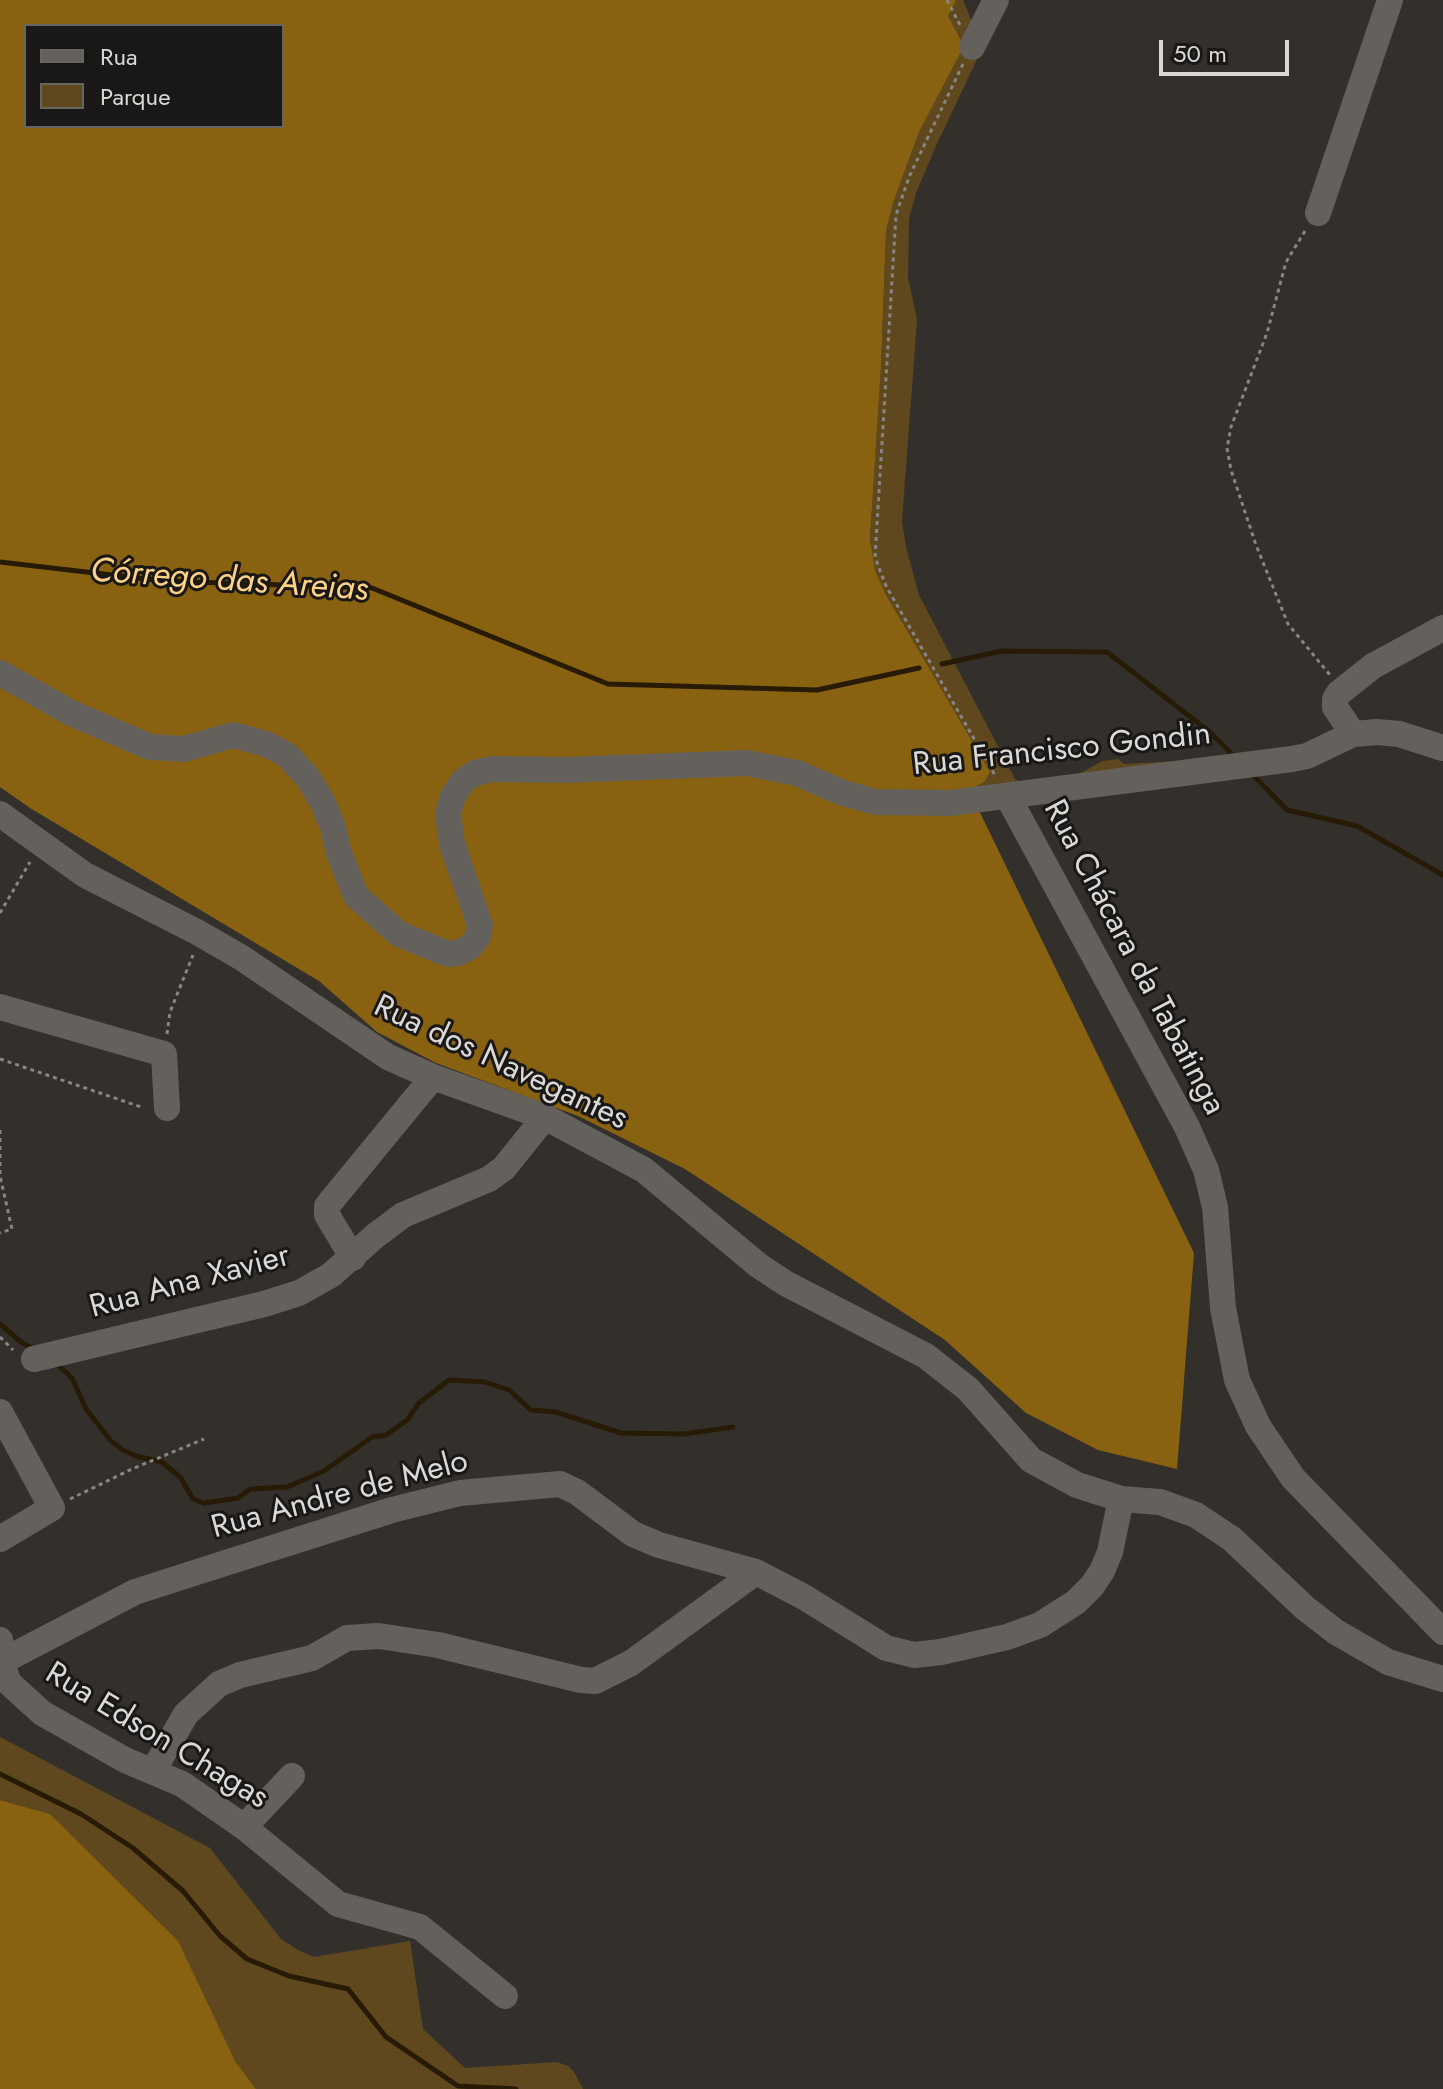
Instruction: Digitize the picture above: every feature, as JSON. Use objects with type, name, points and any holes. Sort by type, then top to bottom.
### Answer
[{"type":"street","points":[[972,47],[996,0]]},
{"type":"street","points":[[1318,213],[1390,0]]},
{"type":"street","points":[[1353,734],[1335,707],[1335,699],[1342,690],[1373,666],[1443,628]]},
{"type":"street","name":"Rua Francisco Gondin","points":[[0,673],[71,713],[150,747],[184,749],[233,735],[266,744],[287,755],[308,778],[323,803],[356,896],[399,934],[448,954],[470,947],[479,931],[478,917],[452,844],[448,814],[453,796],[463,781],[475,773],[512,767],[567,770],[747,763],[797,773],[843,793],[876,802],[950,803],[1292,759],[1307,756],[1353,734],[1399,734],[1443,748]]},
{"type":"street","name":"Rua Chácara da Tabatinga","points":[[1008,797],[1187,1127],[1206,1170],[1215,1207],[1223,1308],[1237,1380],[1258,1426],[1293,1478],[1443,1632]]},
{"type":"street","name":"Rua dos Navegantes","points":[[0,814],[85,875],[242,958],[388,1057],[433,1077],[545,1117],[644,1170],[758,1265],[785,1283],[926,1356],[968,1389],[1031,1460],[1077,1485],[1121,1499],[1160,1502],[1196,1515],[1232,1539],[1305,1608],[1336,1632],[1388,1662],[1443,1679]]},
{"type":"street","points":[[0,1007],[164,1054],[167,1108]]},
{"type":"street","points":[[353,1258],[327,1215],[327,1206],[433,1077]]},
{"type":"street","name":"Rua Ana Xavier","points":[[40,1358],[287,1297],[331,1275],[403,1215],[489,1179],[504,1168],[545,1117]]},
{"type":"street","points":[[0,1412],[52,1508],[0,1539]]},
{"type":"street","name":"Rua Andre de Melo","points":[[1,1662],[135,1592],[392,1510],[460,1493],[565,1484],[616,1524],[644,1540],[756,1572],[804,1597],[886,1648],[914,1655],[941,1652],[1007,1637],[1040,1625],[1076,1602],[1102,1571],[1110,1552],[1121,1499]]},
{"type":"street","points":[[153,1771],[180,1722],[219,1684],[240,1675],[312,1658],[347,1638],[379,1636],[438,1645],[595,1681],[631,1663],[756,1572]]},
{"type":"street","name":"Rua Edson Chagas","points":[[0,1640],[1,1662],[9,1683],[42,1713],[125,1760],[182,1784],[244,1827],[338,1904],[420,1927],[505,1996]]},
{"type":"street","points":[[244,1827],[292,1776]]},
{"type":"path","name":"Rua Chácara da Tabatinga","points":[[972,47],[909,177],[896,215],[875,557],[886,586],[1008,797]]},
{"type":"path","points":[[1318,213],[1286,262],[1267,333],[1231,427],[1227,448],[1231,470],[1256,545],[1288,624],[1342,690]]},
{"type":"path","points":[[0,913],[40,845]]},
{"type":"path","points":[[164,1054],[170,1012],[190,960],[204,936]]},
{"type":"path","points":[[0,1059],[161,1114],[167,1108]]},
{"type":"path","points":[[0,1130],[0,1176],[12,1229],[0,1233]]},
{"type":"path","points":[[52,1508],[138,1466],[204,1439]]},
{"type":"green space","points":[[940,0],[963,0],[980,53],[936,146],[916,193],[909,219],[908,277],[917,320],[902,521],[919,595],[1015,779],[1022,783],[1041,783],[1083,772],[1102,761],[1118,759],[1124,764],[1197,760],[980,797],[0,646],[919,652],[875,570],[870,539],[886,231],[919,132],[961,52]]},
{"type":"green space","points":[[0,1737],[210,1848],[281,1939],[298,1950],[314,1957],[410,1941],[423,2029],[465,2068],[557,2062],[574,2072],[583,2089],[256,2089],[50,1814],[0,1800]]},
{"type":"shaded area","points":[[0,0],[956,0],[948,16],[962,43],[961,52],[919,132],[886,231],[870,539],[875,570],[886,595],[990,772],[984,782],[969,790],[1194,1253],[1177,1469],[1098,1450],[1026,1413],[945,1340],[685,1169],[578,1116],[436,1063],[377,1032],[319,981],[0,787]]},
{"type":"shaded area","points":[[0,1800],[50,1814],[178,1941],[235,2061],[256,2089],[0,2089]]},
{"type":"waterway","name":"Córrego das Areias","points":[[0,562],[164,581],[372,588],[608,684],[817,690],[919,668]]},
{"type":"waterway","name":"Córrego das Areias","points":[[942,664],[1002,651],[1107,652],[1211,733],[1234,756]]},
{"type":"waterway","name":"Córrego das Areias","points":[[1250,772],[1287,810],[1357,826],[1443,875]]},
{"type":"waterway","points":[[0,1324],[35,1350]]},
{"type":"waterway","points":[[57,1364],[72,1378],[86,1409],[111,1441],[136,1456],[162,1462],[181,1478],[193,1499],[204,1503],[238,1498],[250,1489],[287,1487],[324,1471],[372,1437],[386,1435],[407,1420],[419,1403],[449,1380],[485,1382],[509,1390],[531,1410],[556,1412],[621,1433],[684,1434],[733,1427]]},
{"type":"waterway","points":[[0,1774],[81,1814],[133,1848],[183,1891],[220,1936],[247,1959],[289,1976],[348,1989],[386,2037],[458,2086],[516,2089]]}]
